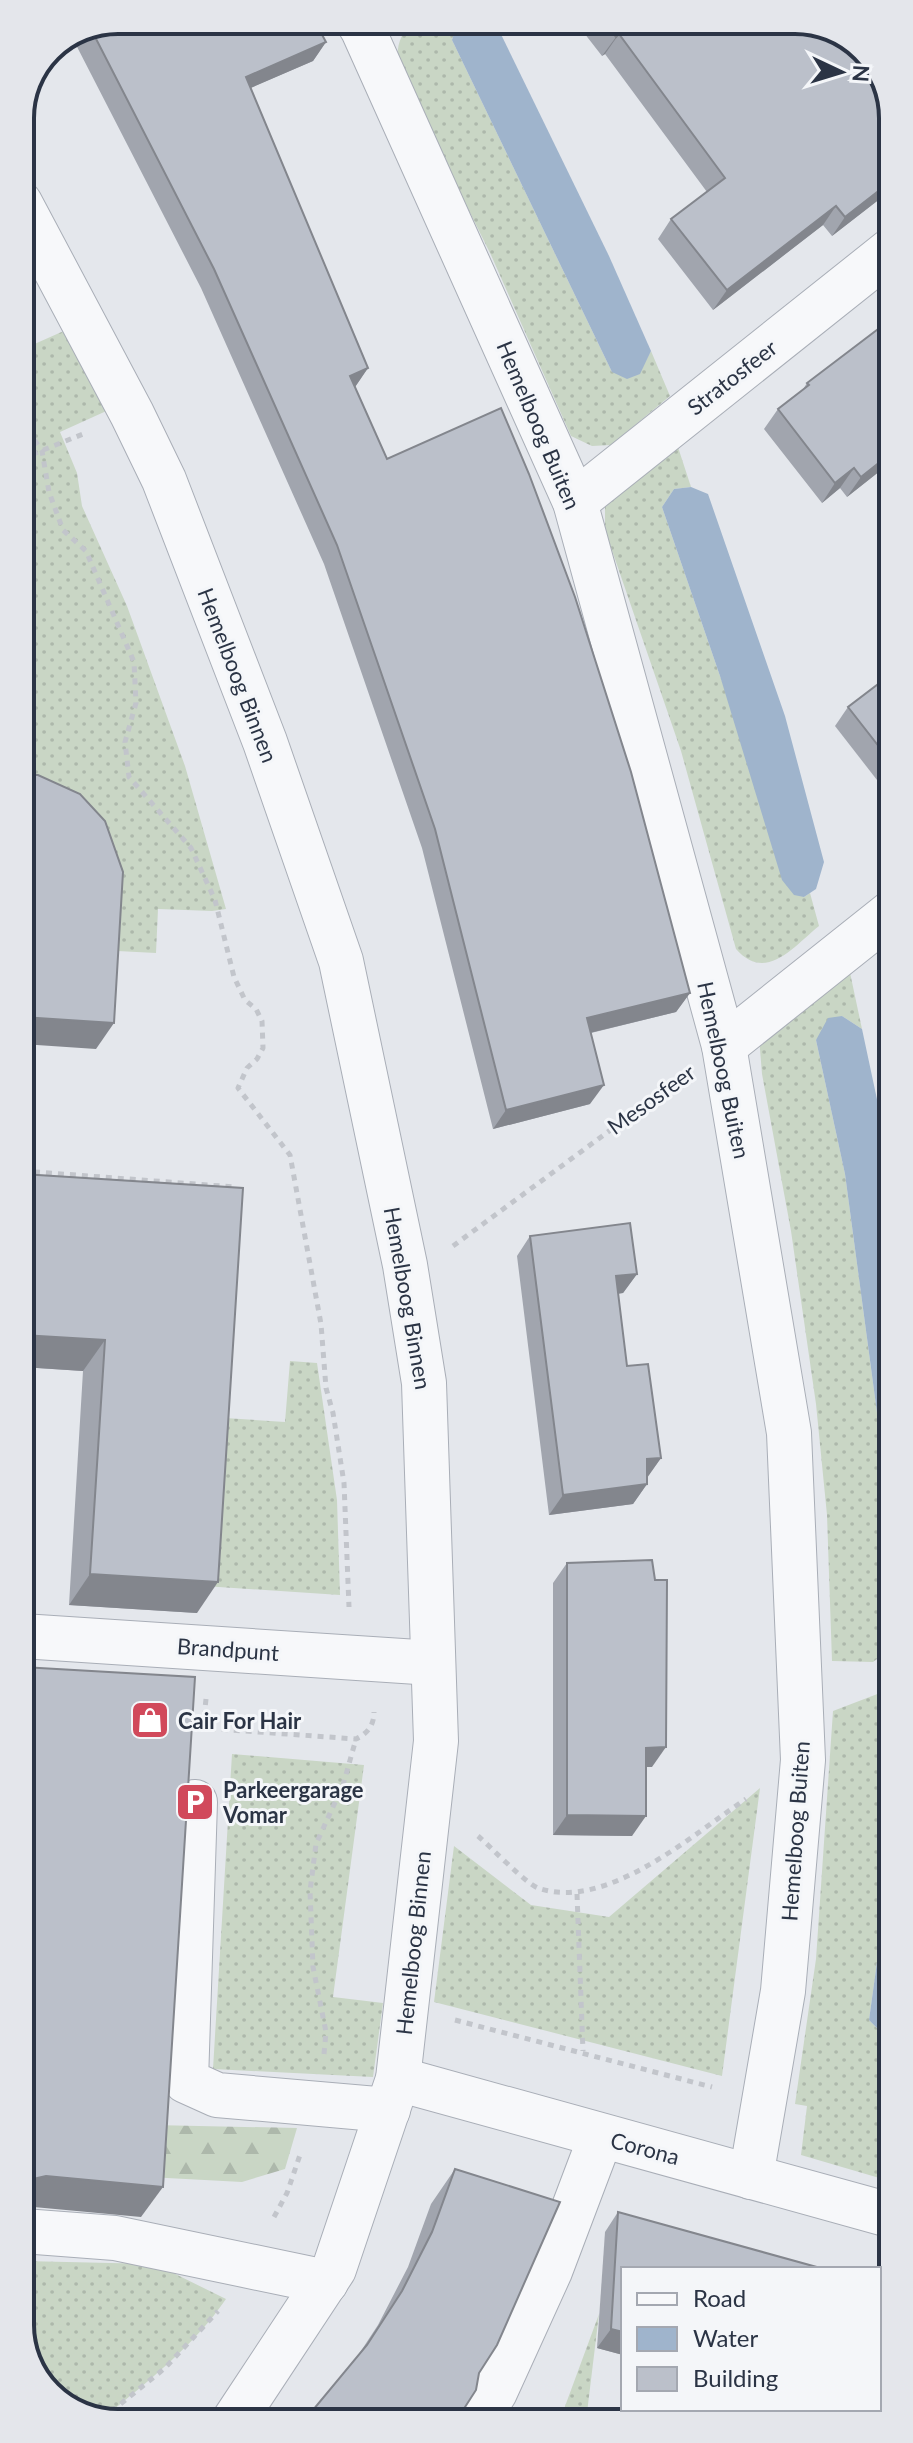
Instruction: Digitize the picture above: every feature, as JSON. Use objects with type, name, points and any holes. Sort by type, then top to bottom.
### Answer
[{"type":"street","name":"Hemelboog Buiten","points":[[370,34],[575,502],[724,1046],[789,1433],[803,1760],[783,1991],[751,2177]]},
{"type":"street","name":"Hemelboog Binnen","points":[[34,229],[164,480],[254,713],[341,961],[407,1279],[424,1383],[436,1741],[406,2008],[393,2094],[334,2269],[242,2409]]},
{"type":"street","name":"Stratosfeer","points":[[575,502],[879,260]]},
{"type":"street","points":[[724,1046],[879,923]]},
{"type":"street","name":"Brandpunt","points":[[34,1637],[433,1663]]},
{"type":"street","name":"Corona","points":[[195,1802],[186,2081],[217,2095],[393,2094],[601,2136],[875,2211]]},
{"type":"street","points":[[484,2409],[495,2392],[550,2271],[601,2136]]},
{"type":"street","points":[[34,2232],[115,2238],[326,2282]]},
{"type":"path","points":[[34,454],[132,414]]},
{"type":"path","points":[[34,439],[42,451],[49,492],[63,530],[86,551],[134,662],[136,703],[125,742],[129,777],[191,848],[215,900],[234,977],[245,1000],[256,1009],[262,1021],[263,1048],[247,1068],[238,1088],[290,1155],[321,1324],[326,1388],[344,1483],[349,1657]]},
{"type":"path","name":"Mesosfeer","points":[[407,1279],[724,1046]]},
{"type":"path","points":[[34,1172],[235,1187],[235,1202]]},
{"type":"path","points":[[210,1648],[203,1728],[356,1739]]},
{"type":"path","points":[[430,1793],[537,1888],[577,1894],[634,1874],[803,1760]]},
{"type":"path","points":[[577,1894],[583,2051]]},
{"type":"path","points":[[406,2008],[583,2051],[763,2101]]},
{"type":"green space","points":[[403,34],[454,34],[452,40],[612,372],[639,374],[651,351],[670,396],[611,445],[592,446],[571,436],[491,255],[400,72],[398,57]]},
{"type":"green space","points":[[75,326],[113,408],[60,432],[77,473],[82,506],[127,606],[185,766],[226,909],[158,909],[156,953],[98,950],[34,830],[34,344]]},
{"type":"green space","points":[[676,441],[691,487],[674,489],[662,507],[720,676],[804,897],[810,893],[819,926],[789,951],[769,962],[758,963],[747,959],[736,949],[681,751],[605,530],[605,506]]},
{"type":"green space","points":[[849,968],[862,1029],[842,1016],[816,1040],[845,1174],[879,1427],[879,1658],[873,1662],[832,1661],[827,1515],[816,1404],[791,1231],[762,1074],[759,1037]]},
{"type":"green space","points":[[290,1361],[317,1363],[337,1500],[340,1595],[189,1585],[225,1418],[285,1422]]},
{"type":"green space","points":[[879,1693],[879,1938],[869,2020],[879,2030],[879,2178],[801,2155],[807,2106],[795,2104],[816,1959],[833,1711]]},
{"type":"green space","points":[[232,1754],[364,1765],[333,1997],[383,2003],[373,2077],[213,2069]]},
{"type":"green space","points":[[760,1788],[722,2076],[434,2002],[454,1846],[531,1905],[609,1917]]},
{"type":"green space","points":[[153,2125],[297,2128],[285,2169],[242,2182],[148,2177]]},
{"type":"green space","points":[[34,2261],[155,2264],[226,2299],[199,2333],[114,2409],[86,2403],[63,2388],[45,2367],[37,2346]]},
{"type":"green space","points":[[599,2314],[587,2409],[564,2409]]},
{"type":"water","points":[[454,34],[501,34],[609,256],[651,351],[640,374],[627,379],[612,372],[452,40]]},
{"type":"water","points":[[691,487],[708,494],[785,716],[824,862],[816,889],[804,897],[794,895],[782,880],[720,676],[662,507],[674,489]]},
{"type":"water","points":[[842,1016],[862,1029],[879,1109],[879,1427],[845,1174],[816,1040],[828,1018]]},
{"type":"water","points":[[879,1938],[879,2030],[869,2020]]},
{"type":"building","points":[[118,34],[322,34],[326,42],[246,77],[368,368],[350,376],[387,459],[501,408],[575,597],[631,772],[690,993],[587,1018],[604,1085],[506,1110],[435,829],[337,545],[214,269],[95,38]]},
{"type":"building","points":[[619,34],[800,34],[837,45],[865,72],[878,107],[879,191],[845,217],[836,206],[727,290],[671,219],[725,178]]},
{"type":"building","points":[[879,328],[879,463],[861,477],[854,468],[835,483],[778,409],[809,385],[807,383]]},
{"type":"building","points":[[879,683],[879,747],[848,707]]},
{"type":"building","points":[[34,775],[80,794],[105,821],[123,872],[114,1023],[34,1018]]},
{"type":"building","points":[[34,1175],[243,1188],[218,1582],[90,1574],[105,1340],[34,1336]]},
{"type":"building","points":[[630,1223],[637,1274],[616,1276],[627,1366],[648,1364],[661,1458],[647,1459],[647,1484],[563,1495],[530,1236]]},
{"type":"building","points":[[652,1560],[655,1580],[667,1580],[666,1747],[646,1748],[646,1816],[567,1815],[567,1563]]},
{"type":"building","points":[[34,1668],[195,1677],[163,2187],[46,2176],[34,2179]]},
{"type":"building","points":[[455,2169],[560,2202],[497,2345],[479,2373],[476,2390],[464,2409],[314,2409],[367,2345],[402,2291],[432,2232]]},
{"type":"building","points":[[618,2212],[817,2267],[621,2267],[621,2332],[611,2329]]},
{"type":"place","name":"Cair For Hair","points":[[150,1720]]},
{"type":"place","name":"Parkeergarage Vomar","points":[[195,1802]]}]
